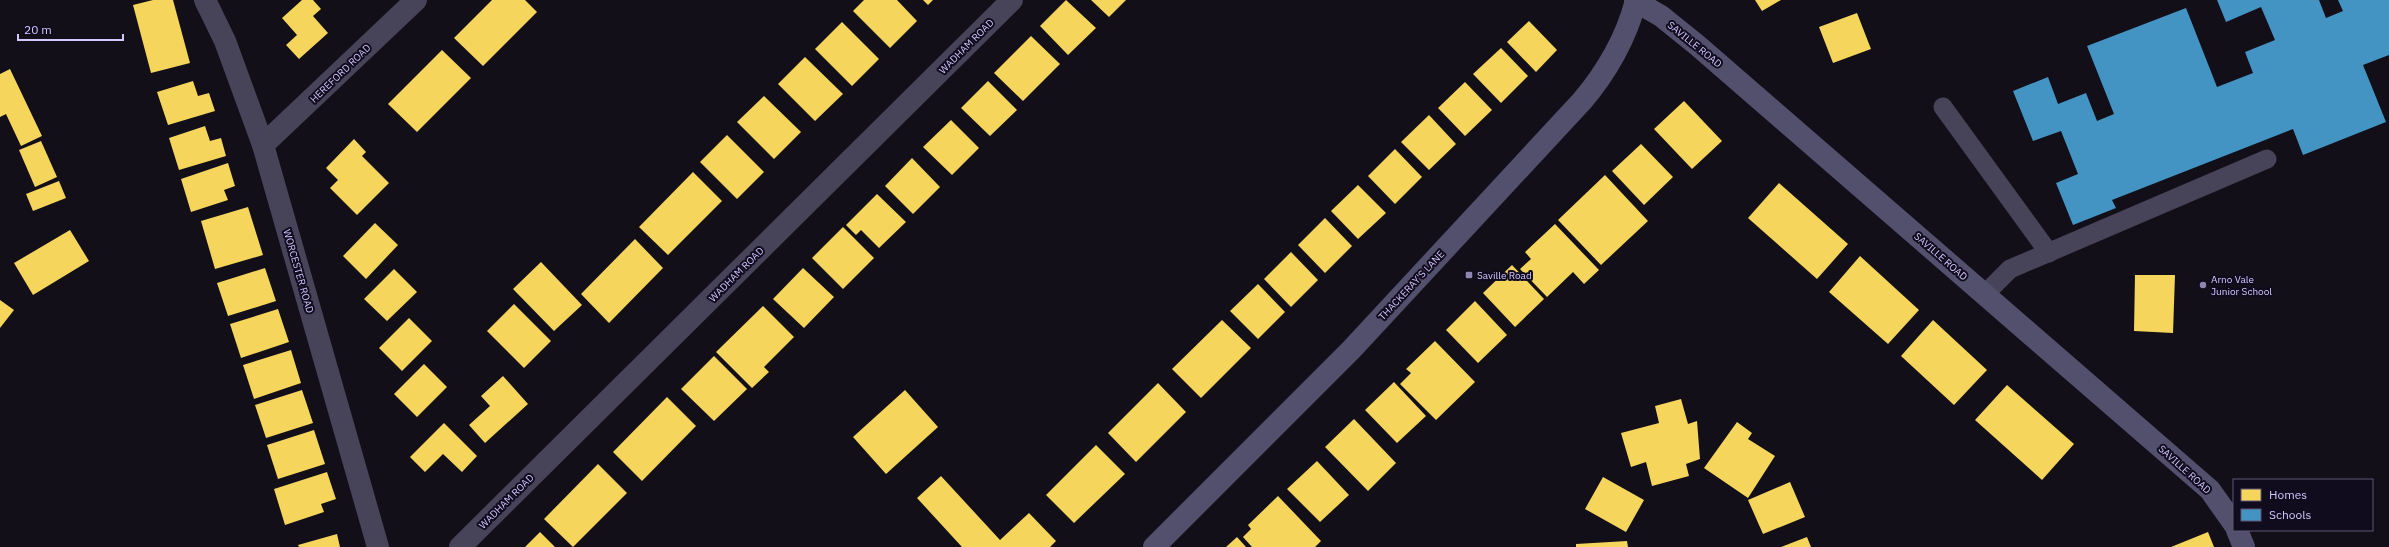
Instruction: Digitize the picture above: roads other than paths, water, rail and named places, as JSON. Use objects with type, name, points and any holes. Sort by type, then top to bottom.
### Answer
[{"type":"street","name":"WORCESTER ROAD","points":[[206,0],[225,41],[263,145],[378,547]]},
{"type":"street","name":"HEREFORD ROAD","points":[[263,145],[416,0]]},
{"type":"street","name":"WADHAM ROAD","points":[[460,547],[1012,0]]},
{"type":"street","name":"SAVILLE ROAD","points":[[1636,1],[1661,16],[1697,45],[2210,490],[2233,523]]},
{"type":"street","name":"THACKERAY'S LANE","points":[[1154,547],[1351,350],[1582,101],[1596,84],[1614,54],[1636,1]]},
{"type":"street","points":[[2237,531],[2244,547]]},
{"type":"lane","points":[[1943,107],[2049,253]]},
{"type":"lane","points":[[1985,294],[2010,269],[2268,159]]},
{"type":"place","name":"Saville Road","points":[[1469,275]]},
{"type":"place","name":"Arno Vale Junior School","points":[[2203,285]]}]
